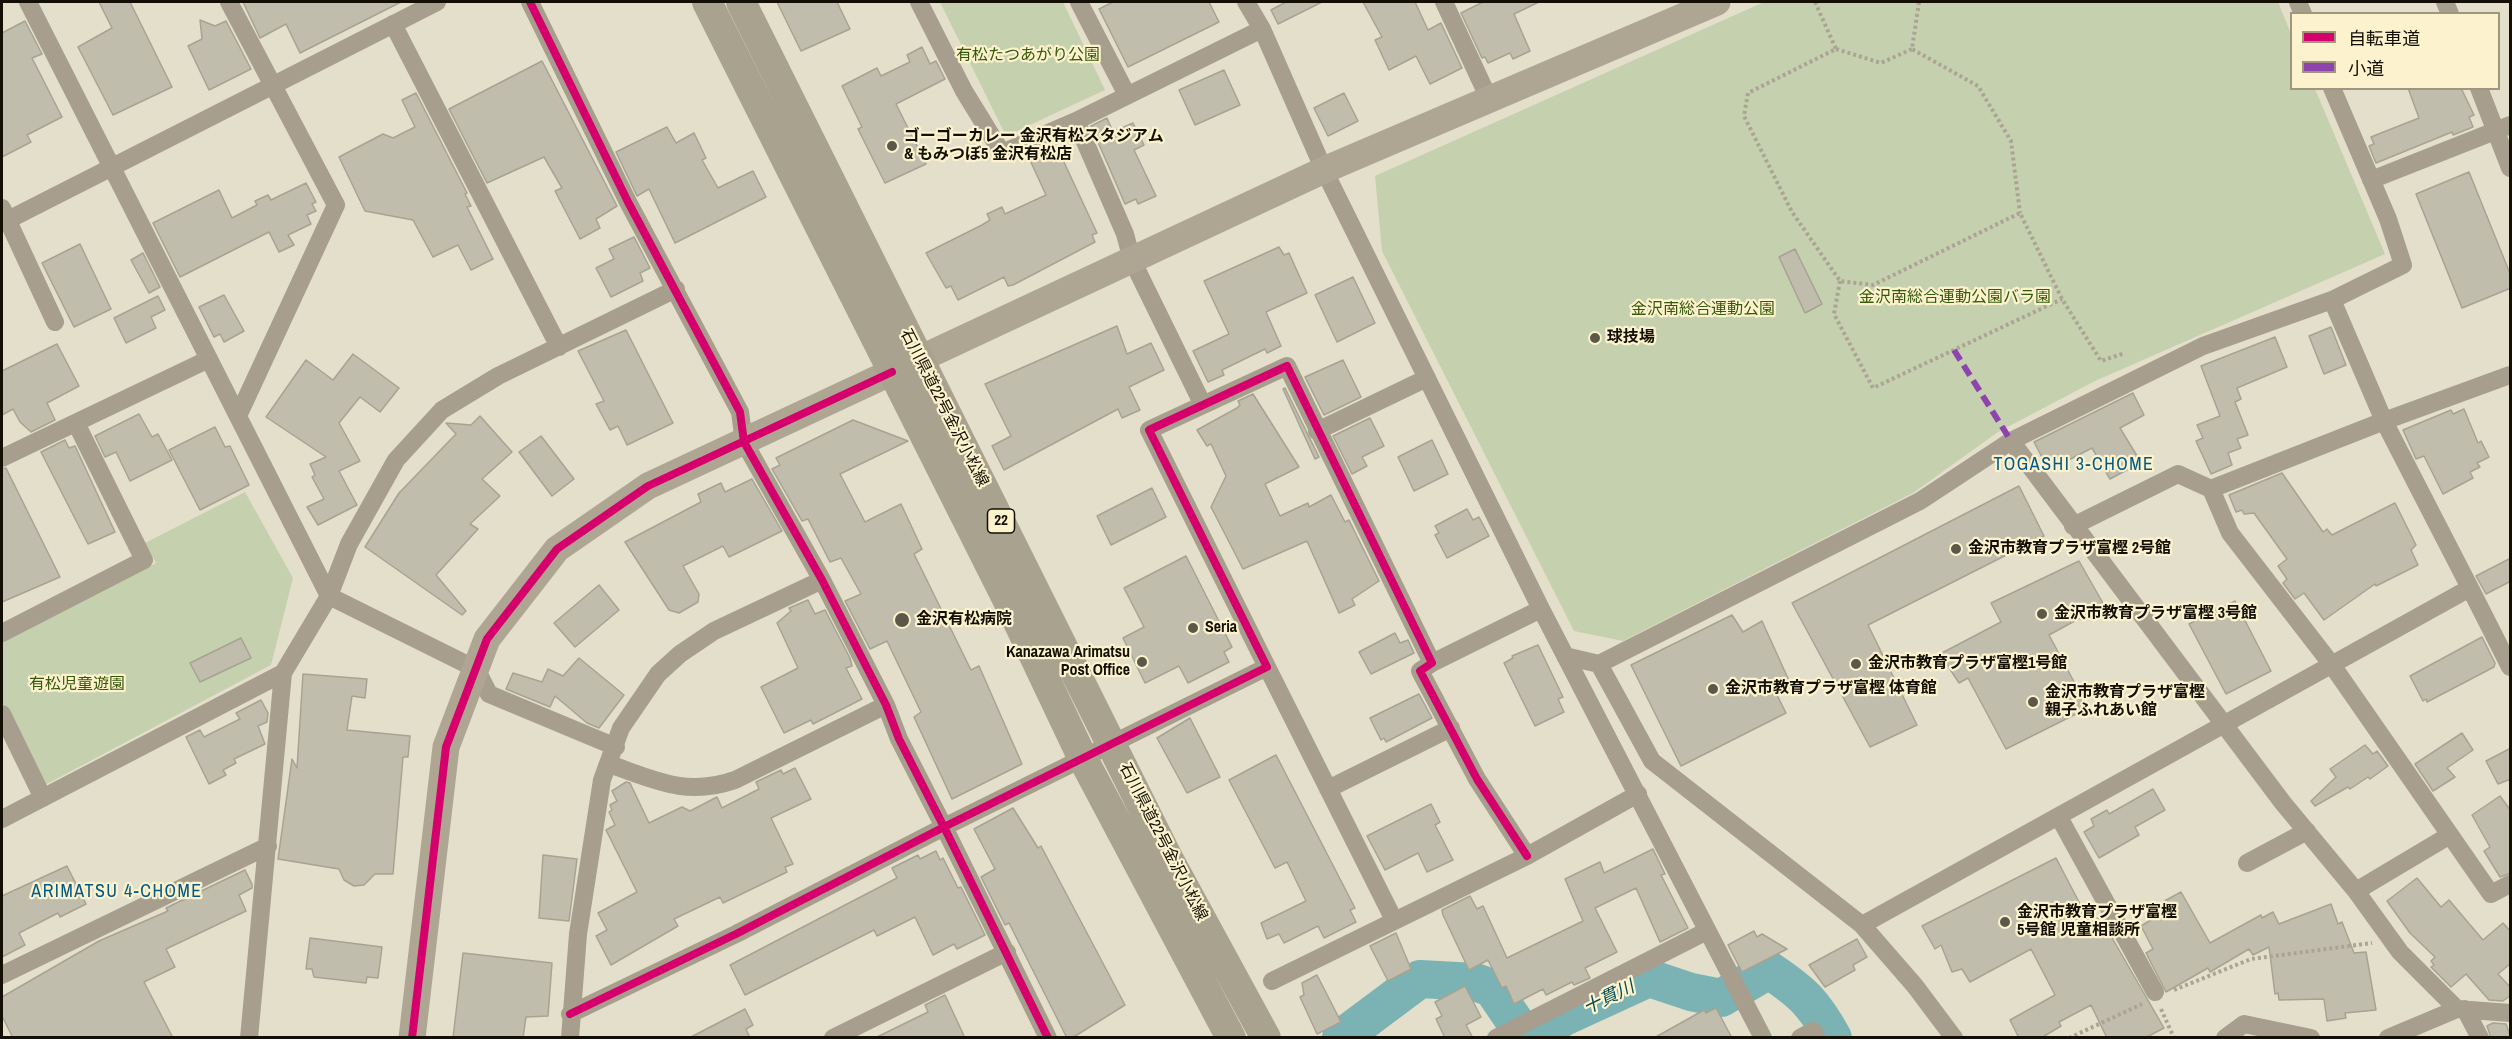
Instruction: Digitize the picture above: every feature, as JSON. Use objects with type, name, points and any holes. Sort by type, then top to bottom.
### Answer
[{"type":"main road","name":"石川県道22号金沢小松線","points":[[707,2],[1010,605],[1083,759],[1232,1038]]},
{"type":"main road","name":"石川県道22号金沢小松線","points":[[741,2],[1168,858],[1266,1038]]},
{"type":"street","points":[[28,2],[329,596],[476,669],[489,694],[612,755],[658,781],[692,789],[715,787],[735,780],[886,705]]},
{"type":"street","points":[[229,2],[336,205],[238,416]]},
{"type":"street","points":[[55,322],[4,217],[112,168],[437,2]]},
{"type":"street","points":[[530,2],[628,202],[740,412],[744,442],[822,580],[886,705],[899,739],[1048,1038]]},
{"type":"street","points":[[919,2],[964,91],[1002,153],[1076,121],[1262,29]]},
{"type":"street","points":[[1079,2],[1127,95]]},
{"type":"street","points":[[1246,2],[1262,29],[1324,170],[1541,609],[1761,1037]]},
{"type":"street","points":[[1444,2],[1490,101]]},
{"type":"street","points":[[412,1038],[446,747],[487,639],[557,549],[648,486],[1324,170],[1718,2]]},
{"type":"street","points":[[393,24],[559,347]]},
{"type":"street","points":[[1565,656],[1599,664],[1920,501],[2011,441],[2204,346],[2331,300],[2403,265],[2371,180],[2333,90]]},
{"type":"street","points":[[2479,90],[2503,128],[2511,168]]},
{"type":"street","points":[[1076,121],[1125,234],[1132,260],[1203,405]]},
{"type":"street","points":[[2371,180],[2503,128]]},
{"type":"street","points":[[249,1038],[283,673],[329,596],[349,544],[396,460],[442,410],[498,376],[676,290]]},
{"type":"street","points":[[2331,300],[2384,421],[2511,667]]},
{"type":"street","points":[[2,458],[209,359]]},
{"type":"street","points":[[1394,920],[1149,430],[1287,366],[1432,663]]},
{"type":"street","points":[[2211,489],[2384,421],[2511,375]]},
{"type":"street","points":[[1317,431],[1427,378]]},
{"type":"street","points":[[2,633],[144,560],[76,423]]},
{"type":"street","points":[[2011,441],[2073,526],[2224,724],[2356,891],[2392,941],[2461,1009],[2480,1038]]},
{"type":"street","points":[[2073,526],[2178,474],[2211,489],[2230,533],[2332,665],[2491,894],[2511,884]]},
{"type":"street","points":[[570,1038],[570,1014],[578,934],[602,780],[621,728],[658,674],[680,654],[714,631],[822,580]]},
{"type":"street","points":[[1862,925],[2470,588]]},
{"type":"street","points":[[1527,856],[1477,779],[1420,670],[1541,609]]},
{"type":"street","points":[[1599,664],[1652,760],[1862,925],[1915,986],[1954,1038]]},
{"type":"street","points":[[570,1014],[736,934],[944,826],[1267,667]]},
{"type":"street","points":[[2,819],[283,673]]},
{"type":"street","points":[[2,714],[43,798]]},
{"type":"street","points":[[1328,789],[1451,728]]},
{"type":"street","points":[[1627,773],[1652,760]]},
{"type":"street","points":[[1272,981],[1527,856],[1638,794]]},
{"type":"street","points":[[2059,817],[2156,994]]},
{"type":"street","points":[[2247,863],[2307,831]]},
{"type":"street","points":[[2356,891],[2450,835]]},
{"type":"street","points":[[2,975],[268,846]]},
{"type":"street","points":[[1510,1030],[1707,931]]},
{"type":"street","points":[[833,1038],[1007,952]]},
{"type":"street","points":[[2388,1038],[2461,1009],[2511,1013]]},
{"type":"street","points":[[2225,1038],[2244,1024],[2311,1038]]},
{"type":"street","points":[[1800,1038],[1813,1031],[1817,1038]]},
{"type":"path","points":[[1815,2],[1836,49]]},
{"type":"path","points":[[1912,49],[1919,2]]},
{"type":"path","points":[[1912,49],[1881,63],[1836,49],[1748,93],[1744,116],[1792,212],[1840,281],[1834,314],[1873,388],[2062,299]]},
{"type":"path","points":[[1912,49],[1978,86],[2011,141],[2020,213],[2062,299],[2101,362],[2125,353]]},
{"type":"path","points":[[1840,281],[1873,285],[2020,213]]},
{"type":"path","points":[[2069,1038],[2156,994],[2251,959],[2392,941]]},
{"type":"path","points":[[2156,994],[2174,1038]]},
{"type":"green space","name":"有松たつあがり公園","points":[[940,2],[1063,2],[1105,90],[1006,136]]},
{"type":"green space","name":"金沢南総合運動公園","points":[[1764,2],[2278,2],[2290,32],[2290,90],[2315,90],[2385,254],[2095,381],[1998,432],[1913,493],[1623,641],[1574,631],[1382,251],[1375,176]]},
{"type":"green space","name":"有松児童遊園","points":[[245,492],[293,578],[271,665],[45,785],[2,701],[2,642],[156,563],[145,543]]},
{"type":"building","points":[[99,2],[130,2],[172,87],[113,115],[78,47],[112,28]]},
{"type":"building","points":[[243,2],[401,2],[300,53],[286,24],[260,38]]},
{"type":"building","points":[[777,2],[837,2],[850,29],[801,51]]},
{"type":"building","points":[[1113,2],[1209,2],[1219,22],[1128,67],[1099,9]]},
{"type":"building","points":[[1286,2],[1322,2],[1278,24],[1271,10]]},
{"type":"building","points":[[1363,2],[1415,2],[1428,30],[1441,23],[1462,68],[1430,84],[1416,56],[1389,70],[1375,40],[1382,37]]},
{"type":"building","points":[[1483,2],[1539,2],[1514,14],[1530,51],[1513,59],[1510,53],[1488,63],[1485,57],[1482,58],[1461,13]]},
{"type":"building","points":[[200,20],[215,26],[226,21],[251,69],[209,90],[188,46],[202,39]]},
{"type":"building","points":[[25,21],[42,54],[32,58],[62,117],[27,135],[31,142],[2,157],[2,33]]},
{"type":"building","points":[[922,47],[930,64],[936,61],[945,79],[896,104],[926,164],[885,183],[858,129],[862,127],[842,86],[877,68],[881,76],[910,62],[907,55]]},
{"type":"building","points":[[542,61],[617,206],[596,219],[600,228],[580,239],[555,191],[562,188],[544,157],[487,183],[449,109]]},
{"type":"building","points":[[1224,70],[1240,105],[1195,125],[1179,90]]},
{"type":"building","points":[[2409,90],[2462,90],[2474,115],[2469,117],[2473,127],[2453,135],[2452,132],[2376,163],[2369,146],[2374,144],[2371,137],[2419,118]]},
{"type":"building","points":[[416,93],[467,193],[465,194],[471,206],[467,207],[493,259],[471,270],[458,245],[433,257],[413,220],[365,211],[339,157],[383,134],[393,138],[415,127],[402,100]]},
{"type":"building","points":[[1344,93],[1358,121],[1328,136],[1314,108]]},
{"type":"building","points":[[1107,118],[1113,132],[1133,123],[1144,145],[1134,150],[1156,196],[1138,204],[1136,199],[1125,204],[1091,126]]},
{"type":"building","points":[[667,127],[676,143],[694,133],[706,158],[702,160],[718,188],[753,171],[766,197],[675,243],[649,189],[637,196],[616,152]]},
{"type":"building","points":[[1056,145],[1097,233],[1092,235],[1095,242],[1013,285],[1008,286],[1004,277],[958,300],[951,286],[946,288],[926,253],[990,220],[987,214],[1002,207],[1005,214],[1046,195],[1029,158]]},
{"type":"building","points":[[2469,172],[2511,276],[2511,288],[2462,308],[2416,194]]},
{"type":"building","points":[[306,183],[316,202],[312,204],[316,211],[307,215],[311,224],[288,235],[294,245],[279,252],[269,232],[180,277],[153,223],[219,190],[232,218],[257,205],[255,201],[268,195],[271,200]]},
{"type":"building","points":[[634,237],[650,268],[640,273],[643,281],[611,297],[596,268],[614,259],[609,249]]},
{"type":"building","points":[[80,244],[111,309],[74,327],[42,263]]},
{"type":"building","points":[[1279,247],[1284,255],[1289,253],[1307,293],[1266,312],[1281,346],[1267,353],[1265,349],[1222,370],[1224,375],[1208,382],[1193,351],[1229,334],[1204,281]]},
{"type":"building","points":[[1795,249],[1822,304],[1805,313],[1779,257]]},
{"type":"building","points":[[143,253],[160,287],[149,293],[131,260]]},
{"type":"building","points":[[1353,277],[1375,323],[1337,342],[1315,295]]},
{"type":"building","points":[[224,295],[244,331],[224,342],[220,334],[214,337],[199,307]]},
{"type":"building","points":[[158,296],[165,310],[151,317],[156,328],[126,343],[114,318]]},
{"type":"building","points":[[1117,326],[1127,354],[1151,343],[1164,370],[1129,387],[1140,410],[1122,418],[1118,409],[1004,470],[992,446],[1011,436],[985,384]]},
{"type":"building","points":[[2331,327],[2346,365],[2324,374],[2309,336]]},
{"type":"building","points":[[626,330],[673,423],[627,445],[618,426],[610,430],[596,404],[604,401],[578,351]]},
{"type":"building","points":[[2275,337],[2287,367],[2237,388],[2241,399],[2235,402],[2248,435],[2237,439],[2241,448],[2228,453],[2232,465],[2211,474],[2196,441],[2203,438],[2197,425],[2220,416],[2201,366]]},
{"type":"building","points":[[57,344],[79,386],[47,403],[55,420],[31,432],[20,422],[13,409],[2,415],[2,371]]},
{"type":"building","points":[[353,354],[399,388],[380,412],[360,397],[339,423],[360,461],[339,471],[357,505],[318,525],[307,507],[324,499],[312,477],[315,475],[310,464],[326,457],[266,417],[306,360],[333,380]]},
{"type":"building","points":[[1343,360],[1361,397],[1324,415],[1305,377]]},
{"type":"building","points":[[1285,388],[1319,457],[1315,459],[1283,389]]},
{"type":"building","points":[[2133,393],[2144,415],[2120,428],[2139,459],[2138,464],[2110,479],[2092,448],[2051,469],[2048,462],[2045,463],[2034,442]]},
{"type":"building","points":[[1253,394],[1299,467],[1265,484],[1280,516],[1308,503],[1309,507],[1331,495],[1345,522],[1349,520],[1379,581],[1352,599],[1355,605],[1339,613],[1307,541],[1243,569],[1211,507],[1226,476],[1211,444],[1207,446],[1197,430],[1237,408],[1240,405],[1238,401]]},
{"type":"building","points":[[2464,409],[2478,443],[2481,441],[2489,457],[2477,463],[2480,467],[2470,472],[2473,478],[2443,494],[2424,456],[2416,459],[2403,430],[2451,410],[2453,414]]},
{"type":"building","points":[[139,414],[152,437],[158,434],[172,460],[130,481],[116,452],[105,457],[95,436]]},
{"type":"building","points":[[480,416],[512,452],[482,479],[500,496],[470,524],[478,529],[436,575],[466,611],[462,615],[365,547],[399,493],[456,434],[446,423],[471,425]]},
{"type":"building","points":[[1370,418],[1384,446],[1362,457],[1367,466],[1352,474],[1333,436]]},
{"type":"building","name":"金沢有松病院","points":[[853,420],[908,441],[840,474],[865,522],[901,504],[922,549],[914,554],[971,670],[979,666],[1022,764],[952,799],[914,717],[921,712],[887,641],[870,649],[845,601],[861,594],[841,558],[830,562],[808,519],[802,521],[772,469],[780,465],[776,458]]},
{"type":"building","points":[[215,427],[225,447],[230,446],[249,485],[200,510],[169,450]]},
{"type":"building","points":[[541,436],[574,479],[552,496],[519,452]]},
{"type":"building","points":[[65,440],[69,448],[75,446],[115,532],[88,544],[41,452]]},
{"type":"building","points":[[1432,440],[1448,474],[1414,491],[1398,457]]},
{"type":"building","points":[[6,468],[60,577],[2,602],[2,469]]},
{"type":"building","points":[[2282,473],[2323,532],[2327,529],[2332,535],[2395,503],[2416,545],[2411,550],[2418,565],[2376,586],[2375,584],[2324,620],[2304,593],[2295,599],[2283,583],[2287,579],[2278,566],[2287,559],[2254,513],[2244,514],[2242,510],[2236,512],[2229,495]]},
{"type":"building","points":[[752,479],[782,531],[729,557],[723,546],[683,566],[699,594],[698,602],[679,613],[669,610],[625,542],[701,502],[698,494],[721,483],[725,492]]},
{"type":"building","points":[[2019,486],[2044,536],[1868,625],[1917,725],[1870,747],[1792,603]]},
{"type":"building","points":[[1152,488],[1166,517],[1111,545],[1097,516]]},
{"type":"building","points":[[1467,509],[1473,520],[1479,517],[1489,536],[1447,558],[1435,535],[1439,533],[1435,526]]},
{"type":"building","points":[[1186,556],[1232,647],[1224,652],[1229,662],[1188,683],[1179,666],[1145,683],[1123,638],[1144,627],[1124,588]]},
{"type":"building","points":[[2511,558],[2511,581],[2486,594],[2476,576]]},
{"type":"building","points":[[2079,561],[2104,605],[2049,635],[2088,708],[2006,749],[1968,678],[1959,683],[1940,654],[2001,622],[1991,603]]},
{"type":"building","points":[[599,585],[619,610],[575,647],[554,623]]},
{"type":"building","points":[[808,600],[815,614],[825,610],[850,658],[852,666],[846,668],[862,699],[813,724],[811,720],[784,733],[761,687],[798,668],[777,623],[791,611],[789,608]]},
{"type":"building","points":[[2235,601],[2271,671],[2226,694],[2189,624]]},
{"type":"building","name":"金沢市教育プラザ富樫 体育館","points":[[1732,615],[1743,632],[1762,621],[1791,685],[1776,693],[1786,713],[1681,766],[1631,665]]},
{"type":"building","points":[[1395,633],[1400,643],[1408,640],[1414,653],[1371,674],[1359,652]]},
{"type":"building","points":[[2482,637],[2495,663],[2494,667],[2427,702],[2426,699],[2423,701],[2410,676]]},
{"type":"building","points":[[241,638],[251,658],[200,682],[190,663]]},
{"type":"building","points":[[1538,645],[1563,697],[1558,699],[1564,712],[1535,726],[1504,663],[1513,658],[1512,656]]},
{"type":"building","points":[[579,658],[624,695],[599,728],[587,723],[555,696],[550,707],[506,689],[513,673],[542,682],[548,669],[563,676]]},
{"type":"building","points":[[303,674],[367,679],[365,698],[352,696],[347,730],[410,736],[408,757],[403,757],[393,874],[375,874],[364,885],[354,886],[344,880],[339,869],[278,859],[292,759],[297,768]]},
{"type":"building","points":[[1419,694],[1432,718],[1386,742],[1384,738],[1381,740],[1370,718]]},
{"type":"building","points":[[261,700],[268,713],[267,722],[258,726],[265,744],[234,759],[236,763],[223,770],[226,775],[209,784],[186,737],[200,730],[204,737],[240,719],[236,713]]},
{"type":"building","points":[[1190,718],[1220,777],[1187,793],[1157,738]]},
{"type":"building","points":[[2462,733],[2473,750],[2447,768],[2455,777],[2433,791],[2415,764]]},
{"type":"building","points":[[2365,745],[2373,754],[2377,751],[2388,766],[2370,779],[2368,777],[2350,789],[2348,787],[2315,806],[2311,801],[2336,777],[2330,769]]},
{"type":"building","points":[[2511,748],[2511,779],[2498,784],[2486,761]]},
{"type":"building","points":[[1276,755],[1355,908],[1350,910],[1356,922],[1324,938],[1318,926],[1284,943],[1279,934],[1267,939],[1261,923],[1306,901],[1287,862],[1275,868],[1229,780]]},
{"type":"building","points":[[795,768],[811,799],[771,818],[793,864],[785,867],[787,872],[723,903],[720,897],[674,919],[678,926],[611,965],[596,936],[607,930],[598,913],[637,892],[606,830],[615,825],[609,812],[612,810],[610,805],[617,801],[612,791],[626,782],[630,783],[649,823],[682,807],[690,811],[717,797],[722,808],[759,789],[756,782],[781,770],[783,774]]},
{"type":"building","points":[[2153,789],[2165,810],[2135,827],[2139,835],[2099,858],[2084,832],[2094,826],[2091,819],[2107,810],[2109,814]]},
{"type":"building","points":[[2500,796],[2511,811],[2511,873],[2500,877],[2484,851],[2490,847],[2472,815]]},
{"type":"building","points":[[1431,804],[1440,822],[1435,825],[1453,860],[1427,872],[1418,853],[1385,870],[1367,836]]},
{"type":"building","points":[[1013,808],[1038,848],[1041,846],[1125,1005],[1072,1038],[1067,1038],[1009,923],[1005,925],[981,877],[995,869],[974,829]]},
{"type":"building","points":[[1653,849],[1665,874],[1661,875],[1688,928],[1660,942],[1636,888],[1595,908],[1617,952],[1585,968],[1590,978],[1574,985],[1572,982],[1546,995],[1543,989],[1514,1004],[1506,986],[1502,988],[1488,960],[1469,970],[1442,910],[1470,896],[1477,909],[1483,906],[1507,958],[1583,921],[1565,879],[1600,862],[1604,873]]},
{"type":"building","points":[[936,851],[940,860],[943,858],[958,888],[961,887],[985,935],[957,949],[954,944],[933,955],[915,917],[877,936],[874,930],[745,995],[730,965],[897,878],[892,868],[918,855],[920,859]]},
{"type":"building","points":[[543,855],[577,859],[569,921],[539,918]]},
{"type":"building","points":[[2056,858],[2090,923],[2100,917],[2164,1028],[2145,1038],[2107,1038],[2091,1005],[2059,1022],[2061,1026],[2041,1038],[2019,1038],[2010,1020],[2055,995],[2031,949],[1970,982],[1962,969],[1952,972],[1941,945],[1935,949],[1922,926]]},
{"type":"building","points":[[67,866],[86,904],[60,917],[58,913],[19,933],[25,945],[2,957],[2,896]]},
{"type":"building","points":[[245,870],[252,884],[252,888],[239,895],[246,911],[166,949],[175,967],[144,982],[173,1038],[13,1038],[2,1016],[2,997],[99,941],[168,911],[166,908]]},
{"type":"building","points":[[2417,878],[2441,907],[2449,900],[2483,940],[2503,923],[2511,932],[2511,963],[2498,974],[2511,988],[2511,995],[2503,1001],[2489,1000],[2466,974],[2451,987],[2431,967],[2434,965],[2431,961],[2435,957],[2410,933],[2387,901]]},
{"type":"building","points":[[2181,892],[2210,943],[2261,915],[2262,918],[2273,912],[2279,924],[2331,904],[2338,924],[2342,922],[2354,953],[2366,952],[2376,1010],[2345,1013],[2346,1018],[2327,1021],[2324,999],[2279,1000],[2278,993],[2275,994],[2269,947],[2253,955],[2249,949],[2210,972],[2208,968],[2166,992],[2146,953],[2153,949],[2141,926],[2151,920],[2146,911]]},
{"type":"building","points":[[1754,931],[1757,937],[1762,934],[1787,949],[1742,972],[1728,945]]},
{"type":"building","points":[[1396,933],[1411,969],[1388,981],[1370,946]]},
{"type":"building","points":[[310,938],[382,947],[378,978],[367,977],[366,983],[314,977],[312,969],[306,969]]},
{"type":"building","points":[[1857,939],[1867,957],[1853,965],[1855,970],[1825,987],[1809,965]]},
{"type":"building","points":[[463,953],[552,963],[548,1016],[526,1017],[523,1038],[453,1038]]},
{"type":"building","points":[[1317,975],[1341,1022],[1317,1034],[1300,997],[1304,995],[1302,983]]},
{"type":"building","points":[[1465,986],[1481,1017],[1466,1025],[1473,1038],[1445,1038],[1436,1019],[1442,1016],[1435,1002]]},
{"type":"building","points":[[945,995],[965,1038],[875,1038],[928,1012],[925,1005]]},
{"type":"building","points":[[1716,1008],[1732,1038],[1654,1038],[1704,1010],[1706,1013]]},
{"type":"building","points":[[745,1009],[753,1025],[746,1029],[750,1038],[689,1038]]},
{"type":"building","points":[[2493,1023],[2506,1024],[2511,1038],[2491,1038],[2487,1026]]},
{"type":"waterway","name":"十貫川","points":[[1528,1038],[1564,1017],[1649,978],[1691,992],[1721,998],[1769,970],[1806,999],[1820,1016],[1833,1038]]},
{"type":"waterway","name":"十貫川","points":[[1341,1038],[1420,979],[1475,982],[1492,988],[1526,1038]]},
{"type":"marked path","points":[[1954,350],[2011,441]]},
{"type":"cycle path","points":[[530,2],[628,202],[740,412],[744,442],[822,580],[886,705],[899,739],[944,827],[736,934],[570,1014]]},
{"type":"cycle path","points":[[1048,1038],[944,827],[1267,667],[1149,430],[1287,366],[1432,663],[1420,671],[1477,779],[1527,856]]},
{"type":"cycle path","points":[[412,1038],[446,747],[487,639],[557,549],[648,486],[892,372]]},
{"type":"place","name":"ゴーゴーカレー 金沢有松スタジアム & もみつぼ5 金沢有松店","points":[[892,146]]},
{"type":"place","name":"球技場","points":[[1595,338]]},
{"type":"place","name":"金沢市教育プラザ富樫 2号館","points":[[1956,549]]},
{"type":"place","name":"金沢市教育プラザ富樫 3号館","points":[[2042,614]]},
{"type":"place","name":"金沢有松病院","points":[[902,620]]},
{"type":"place","name":"Seria","points":[[1193,628]]},
{"type":"place","name":"Kanazawa Arimatsu Post Office","points":[[1142,662]]},
{"type":"place","name":"金沢市教育プラザ富樫1号館","points":[[1856,664]]},
{"type":"place","name":"金沢市教育プラザ富樫 体育館","points":[[1713,689]]},
{"type":"place","name":"金沢市教育プラザ富樫 親子ふれあい館","points":[[2033,702]]},
{"type":"place","name":"金沢市教育プラザ富樫 5号館 児童相談所","points":[[2005,922]]},
{"type":"district","name":"TOGASHI 3-CHOME","points":[[2074,465]]},
{"type":"district","name":"ARIMATSU 4-CHOME","points":[[117,892]]},
{"type":"park label","name":"金沢南総合運動公園バラ園","points":[[1955,298]]}]
